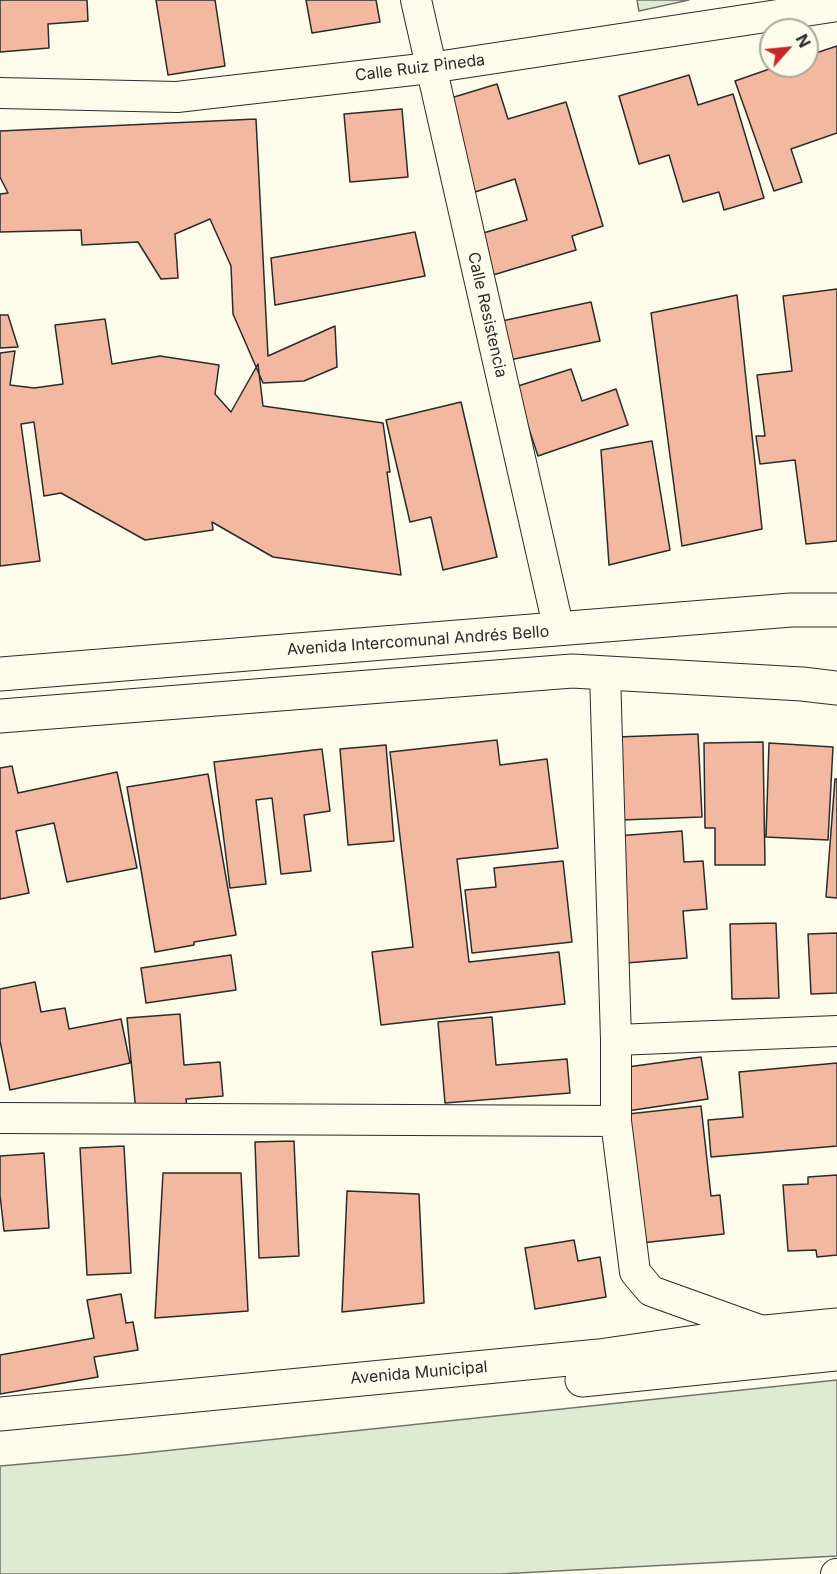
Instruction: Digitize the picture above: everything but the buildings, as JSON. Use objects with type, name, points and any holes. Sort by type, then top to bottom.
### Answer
[{"type":"highway","name":"Avenida Intercomunal Andrés Bello","points":[[0,674],[791,610],[837,610]]},
{"type":"highway","points":[[0,716],[572,671],[837,688]]},
{"type":"highway","name":"Avenida Municipal","points":[[0,1435],[229,1402],[599,1356],[765,1332],[837,1325]]},
{"type":"highway","name":"Avenida Municipal","points":[[0,1414],[229,1402],[837,1354]]},
{"type":"street","name":"Calle Resistencia","points":[[416,0],[559,630]]},
{"type":"street","name":"Calle Ruiz Pineda","points":[[0,93],[177,97],[430,68],[837,6]]},
{"type":"street","points":[[605,673],[616,1040],[616,1121],[636,1272],[651,1291],[765,1332]]},
{"type":"street","points":[[616,1040],[837,1031]]},
{"type":"street","points":[[0,1118],[616,1121]]},
{"type":"green space","points":[[637,0],[689,0],[639,11]]},
{"type":"green space","points":[[837,1380],[837,1556],[500,1574],[0,1574],[0,1466],[125,1455]]}]
